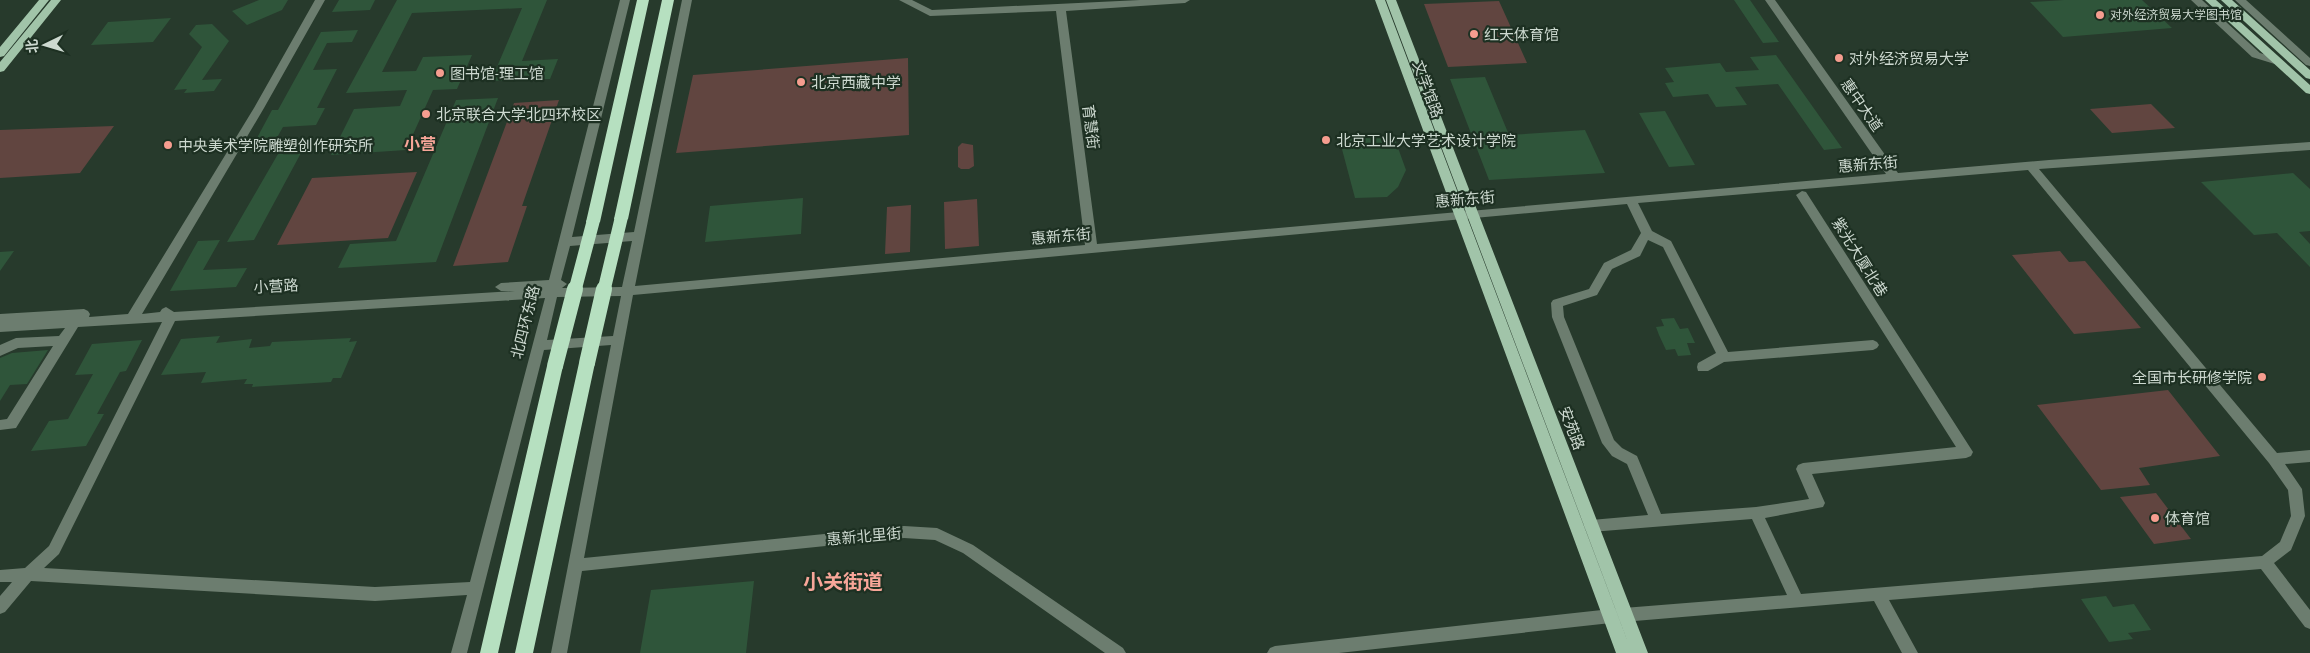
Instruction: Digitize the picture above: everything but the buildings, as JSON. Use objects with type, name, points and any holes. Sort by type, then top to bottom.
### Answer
[{"type":"highway","points":[[489,653],[555,366],[593,222],[643,0]]},
{"type":"highway","points":[[524,653],[668,0]]},
{"type":"main road","points":[[0,54],[44,0]]},
{"type":"main road","points":[[0,69],[56,0]]},
{"type":"main road","name":"文学馆路","points":[[1380,0],[1466,216]]},
{"type":"main road","name":"文学馆路","points":[[1391,0],[1466,216]]},
{"type":"main road","points":[[2210,0],[2310,91]]},
{"type":"main road","points":[[2226,0],[2310,76]]},
{"type":"main road","name":"安苑路","points":[[1466,216],[1591,526],[1618,616],[1624,653]]},
{"type":"main road","name":"安苑路","points":[[1466,216],[1618,616],[1640,653]]},
{"type":"street","points":[[134,315],[258,108],[320,0]]},
{"type":"street","name":"北四环东路","points":[[459,653],[539,345],[625,0]]},
{"type":"street","points":[[559,653],[628,291],[687,0]]},
{"type":"street","points":[[904,0],[930,12],[1060,8],[1185,0]]},
{"type":"street","name":"惠中大道","points":[[1770,0],[1895,178]]},
{"type":"street","points":[[2196,0],[2256,55],[2278,62]]},
{"type":"street","points":[[2240,0],[2310,63]]},
{"type":"street","name":"育慧街","points":[[1060,8],[1092,250]]},
{"type":"street","name":"惠新东街","points":[[553,288],[628,291],[1631,200],[2308,145]]},
{"type":"street","points":[[1275,653],[1618,616],[2265,562],[2286,546],[2298,516],[2295,489],[2274,459],[2031,166]]},
{"type":"street","name":"紫光大厦北巷","points":[[1756,513],[1818,503],[1804,469],[1966,452],[1890,336],[1802,195]]},
{"type":"street","points":[[1631,200],[1647,234],[1667,244],[1722,352],[1722,357]]},
{"type":"street","points":[[1647,234],[1636,253],[1608,266],[1593,292],[1557,303],[1558,317],[1609,443],[1617,452],[1632,460],[1658,521]]},
{"type":"street","points":[[565,242],[639,236]]},
{"type":"street","name":"小营路","points":[[0,318],[134,315],[553,288]]},
{"type":"street","points":[[0,607],[28,574],[54,550],[167,313]]},
{"type":"street","name":"小营路","points":[[0,327],[74,323],[134,315]]},
{"type":"street","points":[[0,425],[11,424],[74,323]]},
{"type":"street","points":[[539,345],[619,340]]},
{"type":"street","points":[[0,351],[16,343],[63,341]]},
{"type":"street","points":[[1703,367],[1722,357],[1873,345]]},
{"type":"street","points":[[2274,459],[2310,456]]},
{"type":"street","points":[[1591,526],[1756,513],[1797,601]]},
{"type":"street","name":"惠新北里街","points":[[577,565],[904,532],[937,534],[968,549],[1118,653]]},
{"type":"street","points":[[2265,562],[2310,622]]},
{"type":"street","points":[[0,576],[28,574],[374,594],[477,588]]},
{"type":"street","points":[[1878,594],[1910,653]]},
{"type":"shaded area","name":"红天体育馆","points":[[1499,1],[1527,63],[1448,67],[1424,4]]},
{"type":"shaded area","points":[[908,58],[909,135],[676,153],[693,75]]},
{"type":"shaded area","points":[[559,100],[522,206],[527,206],[508,262],[453,266],[514,103]]},
{"type":"shaded area","points":[[2151,104],[2175,128],[2112,133],[2090,109]]},
{"type":"shaded area","points":[[114,126],[80,173],[0,178],[0,130]]},
{"type":"shaded area","points":[[962,143],[973,145],[974,166],[969,169],[958,167],[958,147]]},
{"type":"shaded area","points":[[417,172],[388,238],[277,245],[312,178]]},
{"type":"shaded area","points":[[977,199],[979,246],[945,249],[944,202]]},
{"type":"shaded area","points":[[911,205],[910,252],[885,254],[887,207]]},
{"type":"shaded area","points":[[2060,251],[2069,262],[2085,261],[2141,328],[2074,334],[2012,255]]},
{"type":"shaded area","points":[[2168,390],[2220,456],[2139,468],[2150,485],[2101,490],[2037,405]]},
{"type":"shaded area","name":"体育馆","points":[[2156,493],[2191,539],[2154,544],[2120,497]]},
{"type":"place","name":"对外经济贸易大学图书馆","points":[[2100,15]]},
{"type":"place","name":"红天体育馆","points":[[1474,34]]},
{"type":"place","name":"对外经济贸易大学","points":[[1839,58]]},
{"type":"place","name":"图书馆-理工馆","points":[[440,73]]},
{"type":"place","name":"北京西藏中学","points":[[801,82]]},
{"type":"place","name":"北京联合大学北四环校区","points":[[426,114]]},
{"type":"place","name":"北京工业大学艺术设计学院","points":[[1326,140]]},
{"type":"place","name":"中央美术学院雕塑创作研究所","points":[[168,145]]},
{"type":"place","name":"全国市长研修学院","points":[[2262,377]]},
{"type":"place","name":"体育馆","points":[[2155,518]]},
{"type":"district","name":"小营","points":[[420,144]]},
{"type":"district","name":"小关街道","points":[[843,581]]}]
